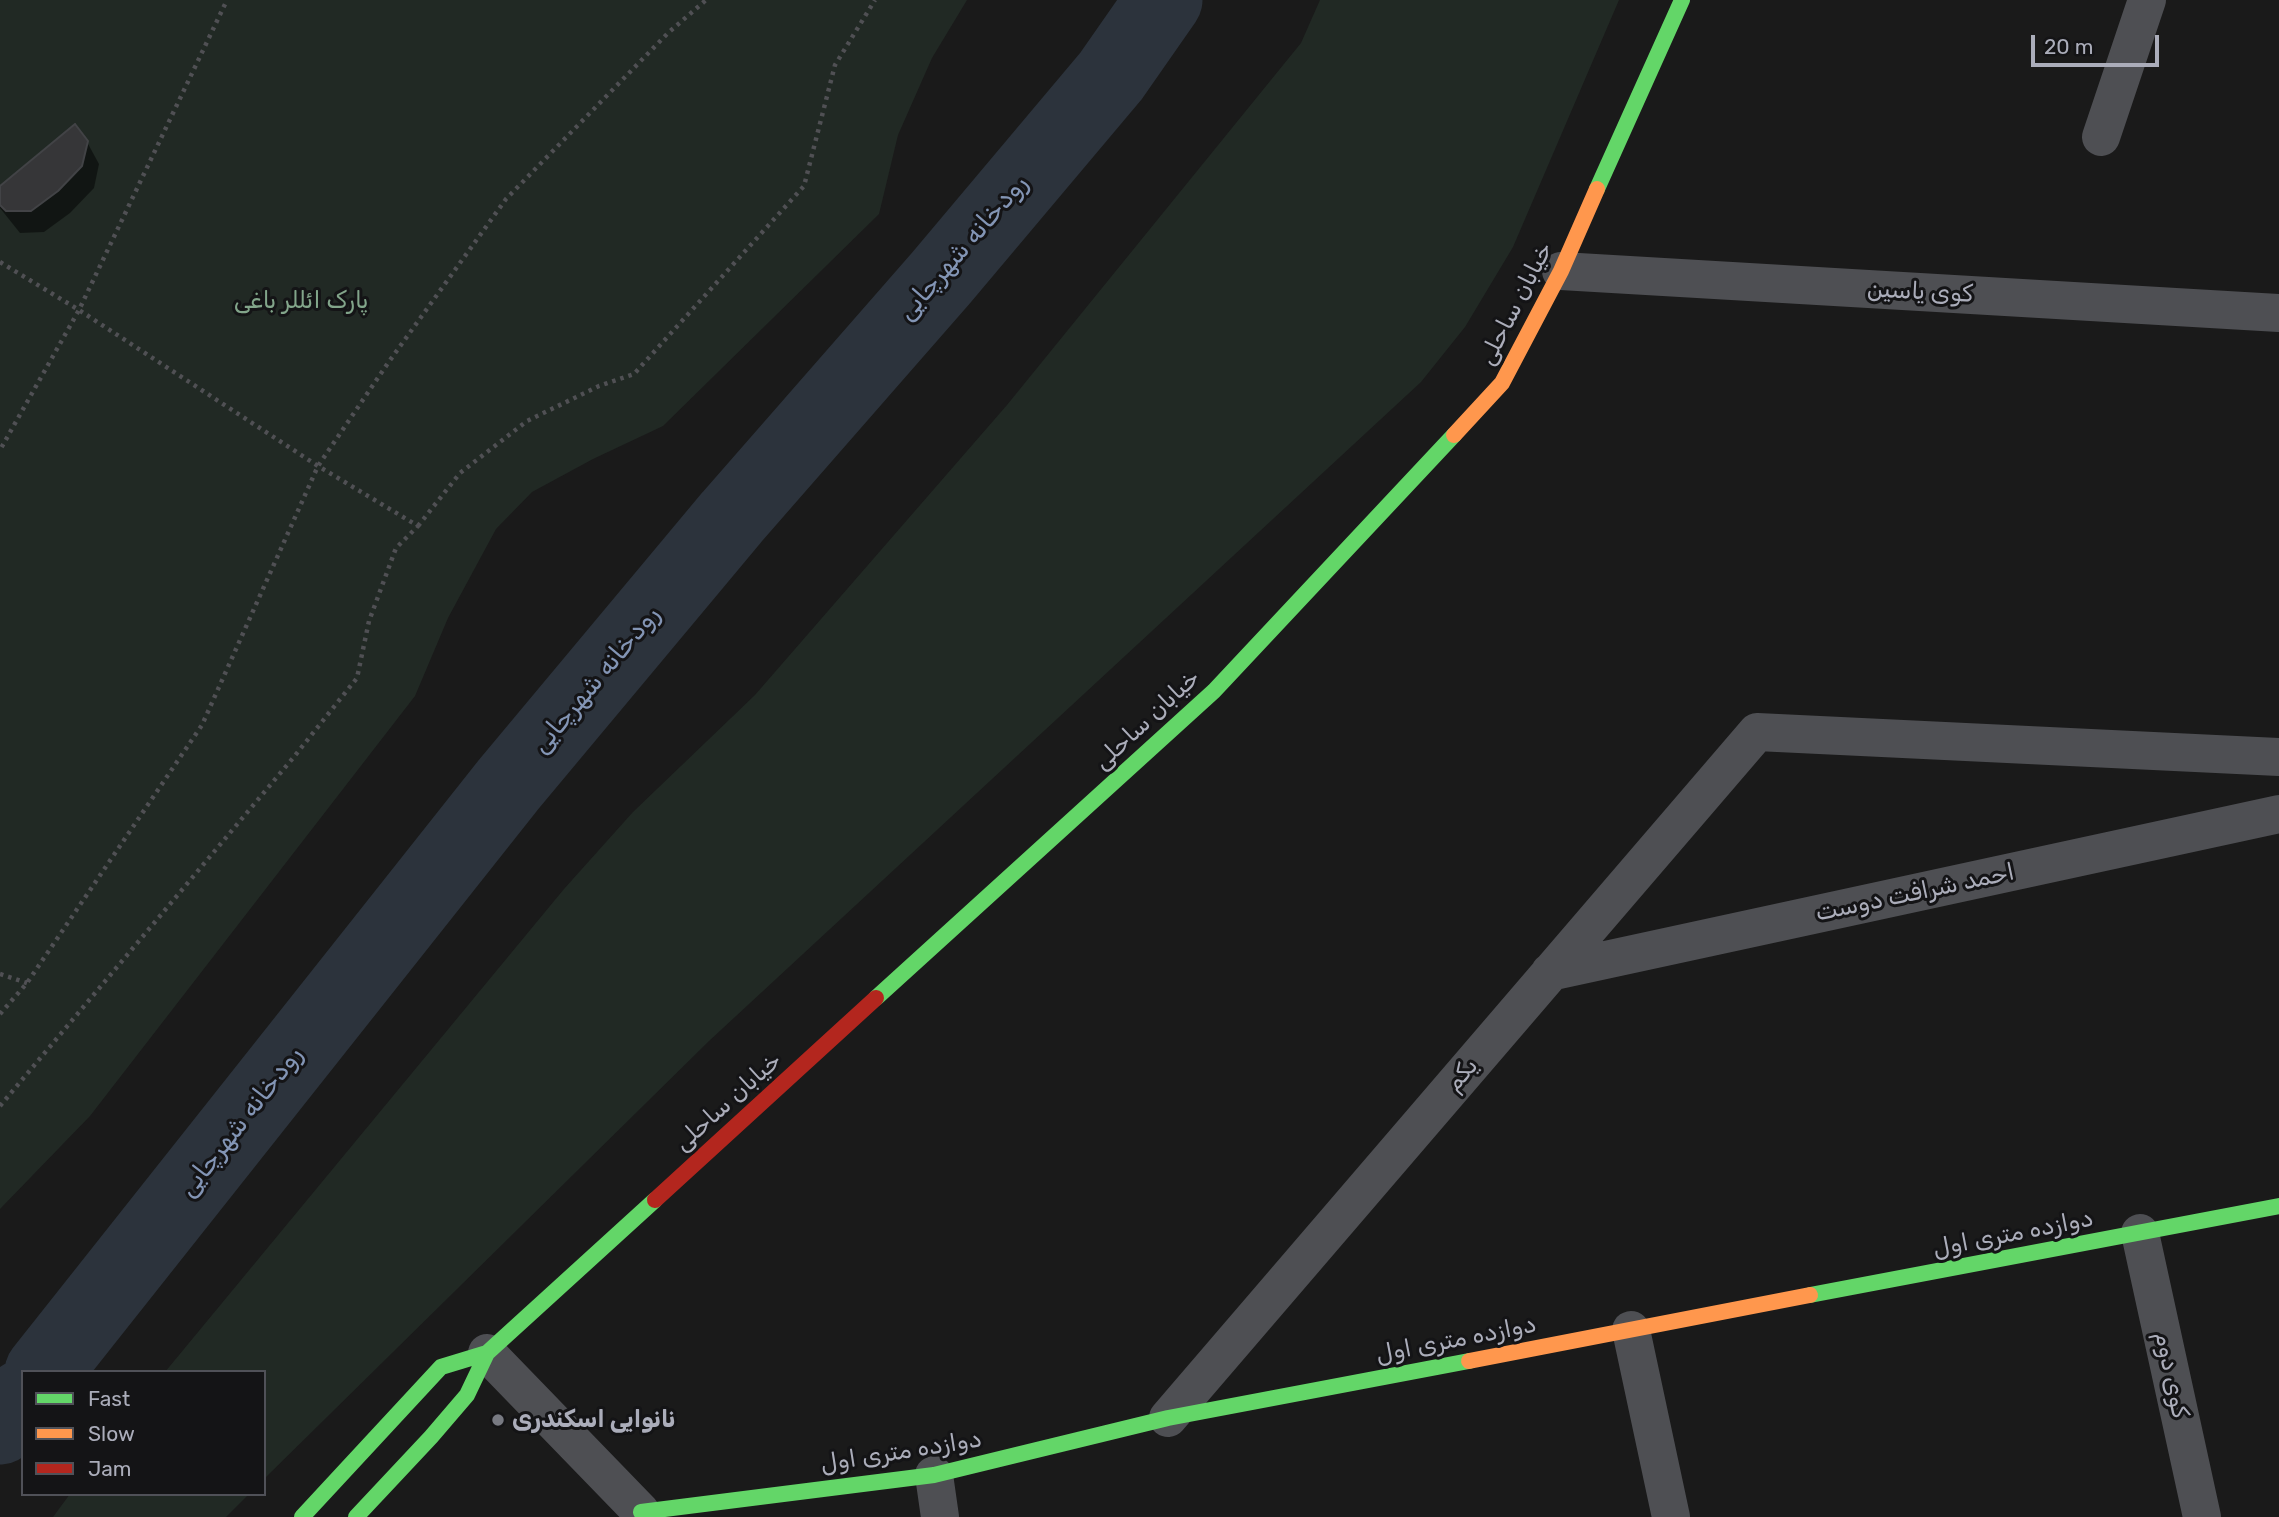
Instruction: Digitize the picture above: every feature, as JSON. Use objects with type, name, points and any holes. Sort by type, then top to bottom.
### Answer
[{"type":"street","name":"خیابان ساحلی","points":[[356,1517],[467,1395],[487,1353],[1214,691],[1502,383],[1561,271],[1682,0]]},
{"type":"street","points":[[2101,137],[2147,0]]},
{"type":"street","name":"کوی یاسین","points":[[1561,271],[2279,313]]},
{"type":"street","name":"یکم","points":[[1168,1418],[1757,732],[2279,757]]},
{"type":"street","name":"احمد شرافت دوست","points":[[1550,972],[2279,814]]},
{"type":"street","name":"دوازده متری اول","points":[[641,1514],[934,1475],[1168,1418],[2279,1206]]},
{"type":"street","name":"کوی دوم","points":[[2140,1233],[2202,1517]]},
{"type":"street","points":[[1631,1329],[1671,1517]]},
{"type":"street","name":"خیابان ساحلی","points":[[302,1517],[441,1367],[487,1353]]},
{"type":"street","points":[[487,1353],[641,1514]]},
{"type":"street","points":[[934,1475],[940,1517]]},
{"type":"path","points":[[0,450],[79,310],[227,0]]},
{"type":"path","points":[[0,1014],[27,983],[202,726],[318,466],[388,363],[506,199],[668,33],[700,2],[706,0]]},
{"type":"path","points":[[0,1106],[357,678],[369,621],[396,548],[418,526],[460,473],[527,421],[599,386],[634,374],[804,186],[835,65],[875,0]]},
{"type":"path","points":[[0,262],[79,310],[318,466],[418,526]]},
{"type":"path","points":[[0,974],[27,983]]},
{"type":"green space","name":"پارک ائللر باغی","points":[[0,0],[967,0],[932,58],[898,135],[879,214],[663,426],[532,492],[496,529],[448,618],[415,696],[90,1116],[0,1209]]},
{"type":"green space","points":[[1320,0],[1619,0],[1513,247],[1465,327],[1421,382],[709,1041],[266,1477],[266,1370],[167,1370],[564,889],[633,812],[755,695],[1007,405],[1301,43]]},
{"type":"green space","points":[[69,1496],[247,1496],[226,1517],[53,1517]]},
{"type":"building","points":[[75,124],[88,141],[82,166],[58,191],[31,211],[6,211],[0,205],[0,186]]},
{"type":"waterway","name":"رودخانه شهرچایی","points":[[45,1370],[509,784],[732,517],[941,278],[1111,76],[1164,0]]},
{"type":"waterway","name":"رودخانه شهرچایی","points":[[0,1426],[21,1400]]},
{"type":"traffic: fast","points":[[1597,189],[1682,0]]},
{"type":"traffic: fast","points":[[876,998],[1214,691],[1454,435]]},
{"type":"traffic: fast","points":[[356,1517],[467,1395],[487,1353],[655,1200]]},
{"type":"traffic: fast","points":[[1810,1295],[2279,1206]]},
{"type":"traffic: fast","points":[[302,1517],[441,1367],[487,1353]]},
{"type":"traffic: fast","points":[[641,1512],[934,1475],[1168,1418],[1469,1361]]},
{"type":"traffic: slow","points":[[1454,435],[1502,383],[1561,271],[1597,189]]},
{"type":"traffic: slow","points":[[1469,1361],[1810,1295]]},
{"type":"traffic: jam","points":[[655,1200],[876,998]]},
{"type":"place","name":"نانوایی اسکندری","points":[[498,1420]]}]
